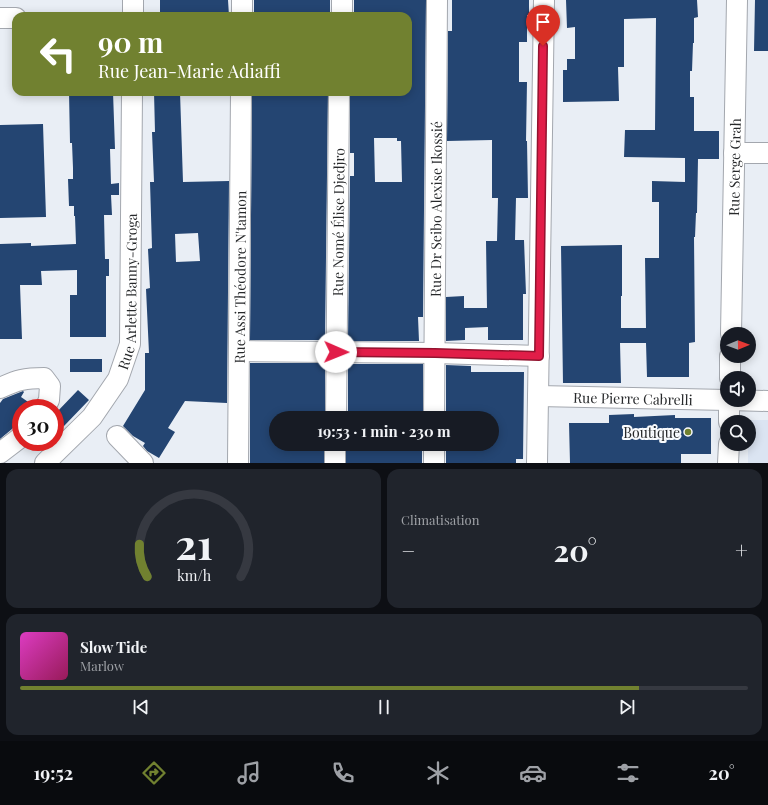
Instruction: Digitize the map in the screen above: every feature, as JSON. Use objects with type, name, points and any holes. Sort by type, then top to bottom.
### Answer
[{"type":"street","points":[[133,0],[133,12]]},
{"type":"street","points":[[242,0],[242,12]]},
{"type":"street","points":[[342,0],[342,12]]},
{"type":"street","name":"Rue Dr Seibo Alexise Ikossié","points":[[434,411],[437,0]]},
{"type":"street","points":[[537,463],[544,0]]},
{"type":"street","name":"Rue Serge Grah","points":[[731,327],[737,0]]},
{"type":"street","points":[[0,18],[12,18]]},
{"type":"street","name":"Rue Arlette Banny-Groga","points":[[46,463],[92,417],[118,379],[130,344],[132,96]]},
{"type":"street","name":"Rue Assi Théodore N'tamon","points":[[238,463],[241,96]]},
{"type":"street","name":"Rue Nomé Élise Djedjro","points":[[336,411],[339,96]]},
{"type":"street","points":[[734,153],[768,153]]},
{"type":"street","points":[[240,351],[435,353],[539,356]]},
{"type":"street","points":[[0,388],[14,381],[31,378],[44,378],[50,386],[49,399]]},
{"type":"street","name":"Rue Pierre Cabrelli","points":[[538,396],[720,400]]},
{"type":"street","name":"Rue Pierre Cabrelli","points":[[756,401],[768,401]]},
{"type":"street","points":[[117,436],[143,463]]},
{"type":"street","points":[[0,453],[12,444]]},
{"type":"street","points":[[335,463],[336,451]]},
{"type":"street","points":[[434,451],[434,463]]},
{"type":"street","points":[[728,463],[729,451]]},
{"type":"shaded area","points":[[756,420],[768,420],[768,463],[748,463],[748,451],[756,451]]},
{"type":"building","points":[[160,0],[228,0],[229,12],[160,12]]},
{"type":"building","points":[[254,0],[330,0],[330,12],[254,12]]},
{"type":"building","points":[[354,0],[426,0],[423,317],[418,317],[419,341],[348,341],[350,176],[354,176],[354,153],[350,153],[350,96],[412,96],[412,12],[354,12]],"holes":[[[374,138],[397,138],[397,141],[401,141],[402,182],[375,182]]]},
{"type":"building","points":[[452,0],[529,0],[529,15],[527,15],[527,42],[519,42],[519,82],[527,82],[526,141],[528,198],[516,198],[515,240],[524,240],[526,294],[523,294],[523,340],[488,340],[488,327],[465,328],[465,340],[446,341],[446,297],[464,296],[464,308],[487,308],[486,241],[497,241],[498,198],[492,198],[492,140],[447,141],[448,31],[452,31]]},
{"type":"building","points":[[566,0],[697,0],[698,17],[694,18],[692,71],[690,71],[690,97],[694,97],[694,131],[719,131],[719,159],[698,159],[697,213],[694,237],[695,342],[689,343],[689,377],[647,377],[646,343],[620,343],[621,383],[563,383],[561,246],[622,245],[621,328],[646,328],[645,258],[659,258],[659,202],[652,202],[652,181],[685,182],[685,158],[624,157],[625,130],[655,130],[656,18],[624,19],[624,67],[618,67],[619,101],[563,102],[563,70],[567,70],[567,59],[575,59],[575,27],[567,28]]},
{"type":"building","points":[[755,0],[768,0],[768,51],[754,51]]},
{"type":"building","points":[[69,96],[113,96],[115,149],[110,149],[111,184],[119,183],[119,195],[111,195],[112,215],[104,215],[105,259],[109,259],[109,276],[106,276],[106,337],[70,337],[70,295],[77,295],[77,270],[41,271],[42,285],[20,285],[22,339],[0,339],[0,244],[31,243],[31,246],[76,244],[74,206],[69,206],[68,179],[73,179],[72,143],[70,143]]},
{"type":"building","points":[[154,96],[180,96],[183,182],[229,181],[227,403],[185,401],[168,428],[175,432],[159,458],[147,451],[143,446],[145,443],[133,436],[123,426],[145,390],[145,353],[149,353],[146,289],[150,288],[148,249],[152,248],[150,182],[154,182],[152,132],[155,132]],"holes":[[[198,233],[200,261],[176,262],[175,234]]]},
{"type":"building","points":[[252,96],[328,96],[325,340],[250,340]]},
{"type":"building","points":[[43,124],[46,217],[0,218],[0,125]]},
{"type":"building","points":[[70,359],[102,359],[102,372],[70,372]]},
{"type":"building","points":[[250,363],[325,363],[325,411],[269,411],[269,451],[324,451],[324,463],[250,463]]},
{"type":"building","points":[[348,364],[423,364],[423,411],[348,411]]},
{"type":"building","points":[[446,365],[471,366],[471,372],[524,372],[523,459],[516,459],[516,463],[446,463],[446,451],[499,451],[499,411],[446,411]]},
{"type":"building","points":[[78,390],[89,400],[64,426],[64,405]]},
{"type":"building","points":[[23,391],[24,392],[21,397],[24,399],[12,399],[12,429],[0,439],[0,403],[3,399]]},
{"type":"building","points":[[634,414],[634,417],[675,415],[675,418],[711,418],[711,454],[681,454],[681,463],[570,463],[569,423],[609,423],[609,415]]},
{"type":"building","points":[[346,451],[422,451],[422,463],[346,463]]},
{"type":"place","name":"Boutique","points":[[688,432]]},
{"type":"route","points":[[336,352],[539,356],[543,46]]}]
